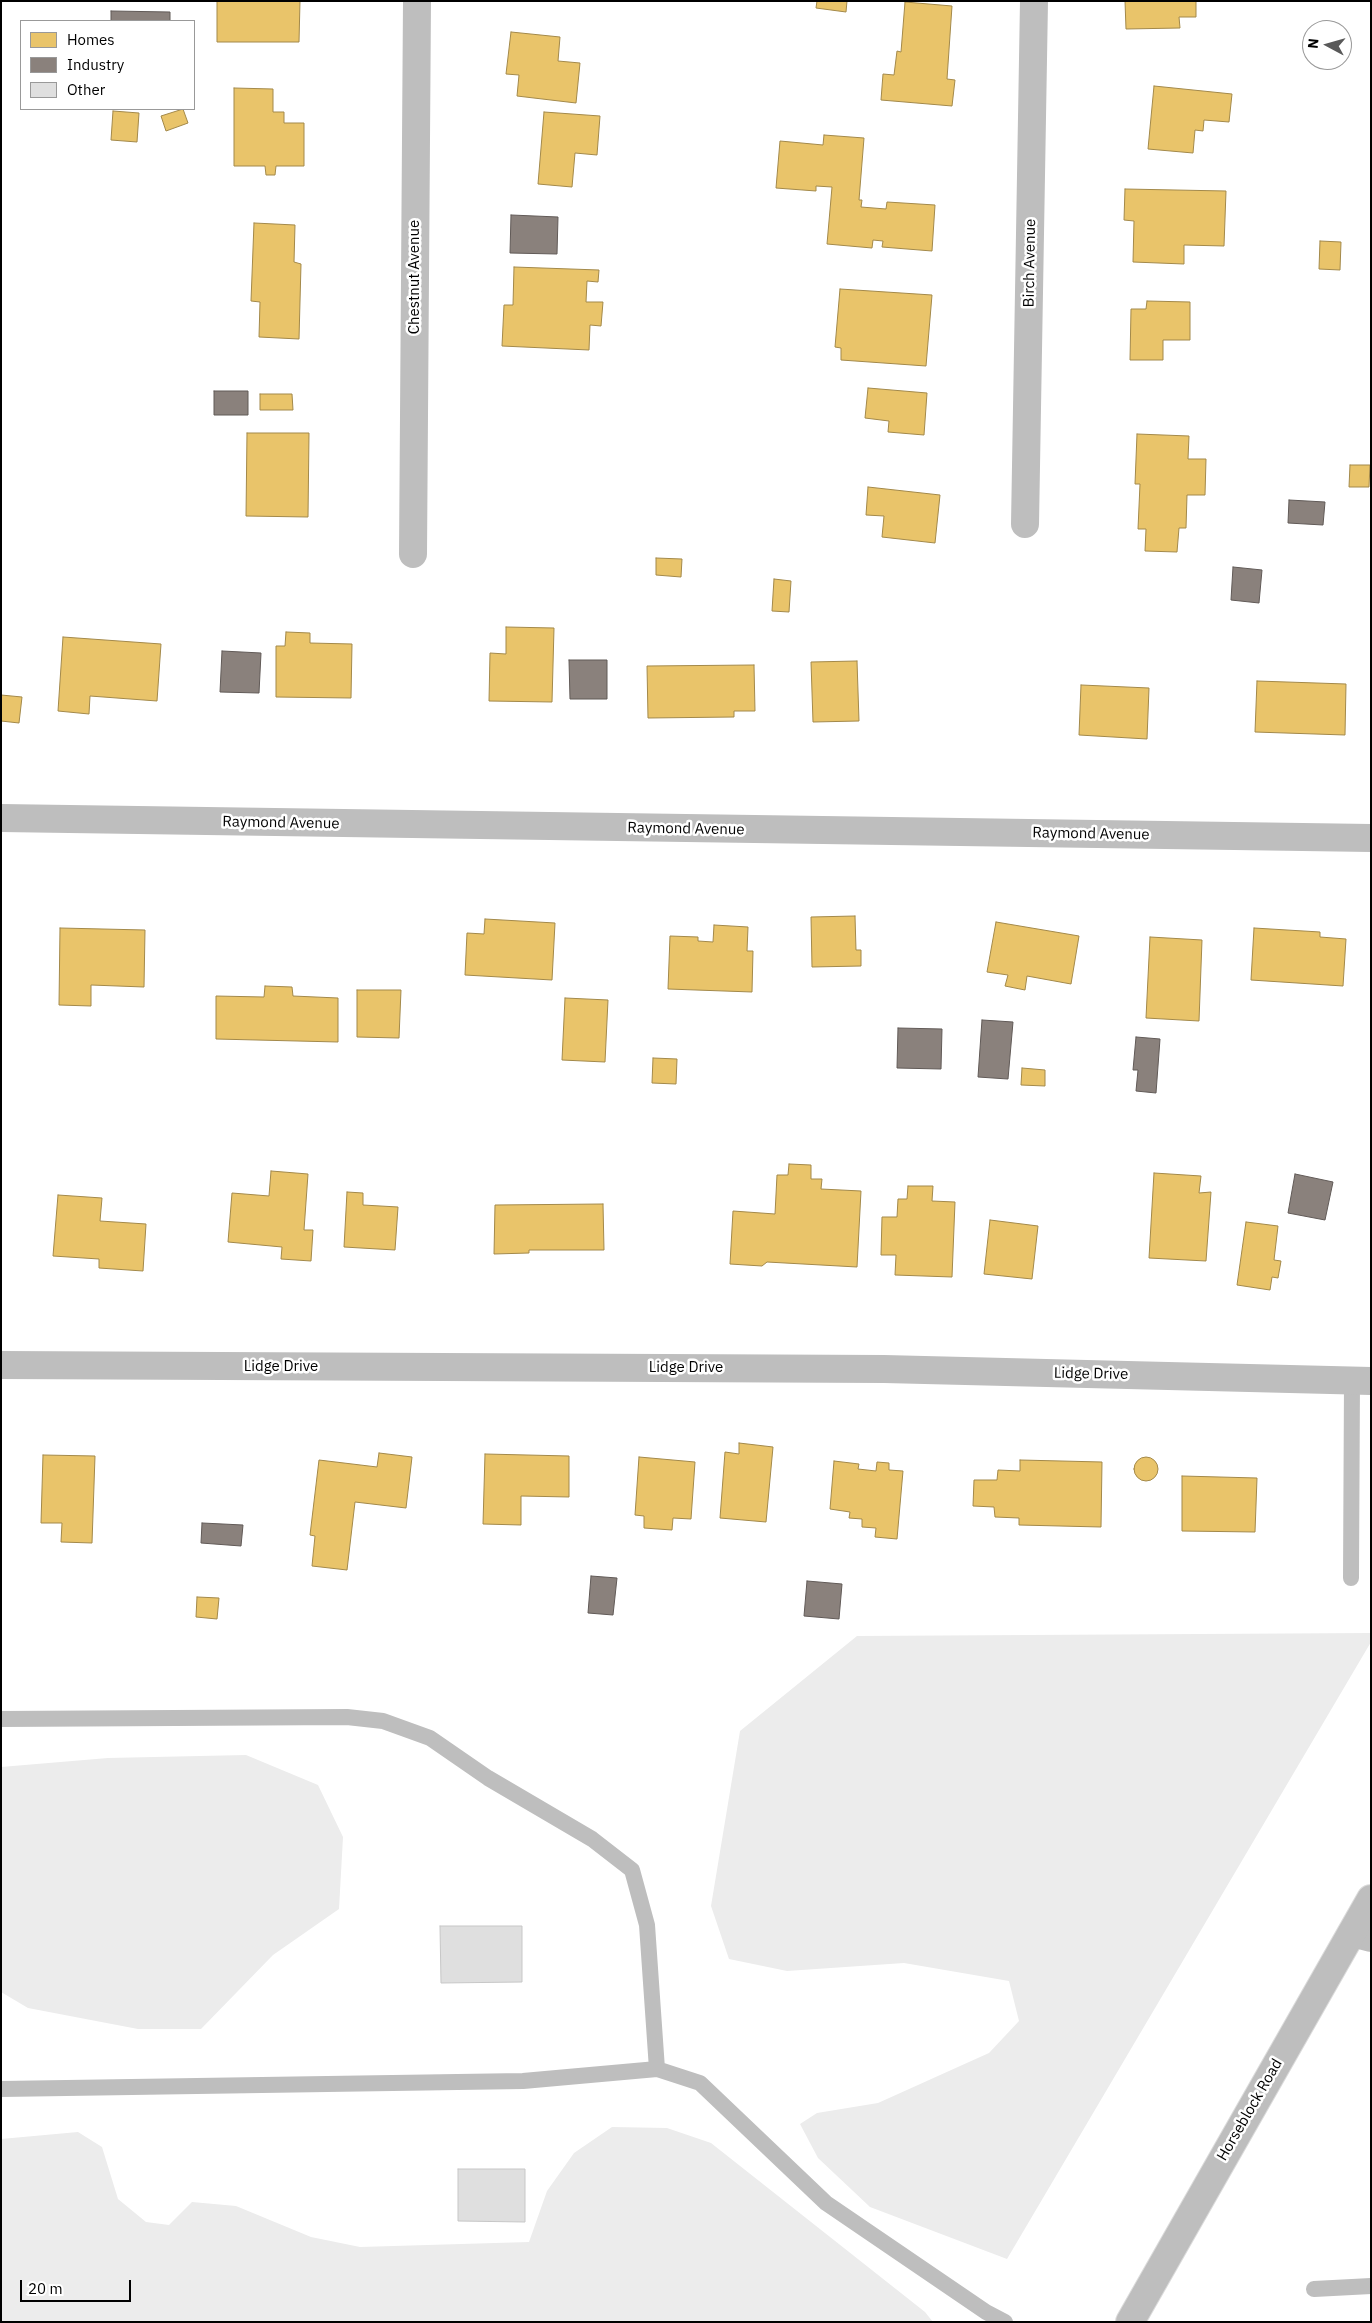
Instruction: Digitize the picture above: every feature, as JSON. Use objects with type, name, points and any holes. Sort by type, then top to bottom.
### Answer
[{"type":"street","name":"Chestnut Avenue","points":[[413,554],[417,1]]},
{"type":"street","name":"Birch Avenue","points":[[1025,524],[1034,1]]},
{"type":"street","name":"Raymond Avenue","points":[[1,818],[1371,838]]},
{"type":"street","name":"Lidge Drive","points":[[1,1365],[884,1369],[1361,1381]]},
{"type":"street","name":"Horseblock Road","points":[[1130,2322],[1361,1936],[1371,1899]]},
{"type":"lane","points":[[1351,1578],[1361,1381]]},
{"type":"lane","points":[[1,1719],[347,1717],[383,1721],[430,1738],[488,1778],[592,1839],[632,1870],[647,1925],[657,2069]]},
{"type":"lane","points":[[1,2090],[523,2081],[657,2069],[700,2083],[826,2204],[986,2312],[1005,2322]]},
{"type":"lane","points":[[1314,2289],[1371,2286]]},
{"type":"shaded area","points":[[1371,1633],[1371,1642],[1007,2259],[870,2207],[818,2158],[800,2124],[817,2113],[878,2103],[989,2053],[1019,2021],[1009,1981],[904,1963],[787,1971],[729,1959],[711,1906],[740,1731],[857,1636]]},
{"type":"shaded area","points":[[246,1755],[318,1785],[343,1837],[339,1909],[273,1955],[201,2029],[138,2029],[28,2008],[1,1992],[1,1767],[108,1758]]},
{"type":"shaded area","points":[[612,2127],[667,2128],[711,2143],[925,2312],[933,2322],[1,2322],[1,2139],[78,2132],[102,2147],[118,2199],[146,2222],[169,2225],[192,2202],[236,2206],[311,2237],[360,2247],[529,2242],[547,2191],[574,2153]]},
{"type":"building: Homes","points":[[217,1],[300,1],[299,42],[217,42]]},
{"type":"building: Homes","points":[[817,1],[847,1],[846,12],[816,8]]},
{"type":"building: Homes","points":[[1125,1],[1196,1],[1196,17],[1179,17],[1180,28],[1126,29]]},
{"type":"building: Homes","points":[[905,2],[952,6],[947,79],[955,80],[952,106],[881,100],[883,74],[894,75],[897,51],[901,52]]},
{"type":"building: Homes","points":[[511,32],[560,37],[558,61],[580,63],[576,103],[517,96],[519,75],[506,74]]},
{"type":"building: Homes","points":[[1154,86],[1232,94],[1229,122],[1204,120],[1203,131],[1195,130],[1193,153],[1148,149]]},
{"type":"building: Homes","points":[[234,88],[273,89],[273,112],[284,112],[284,123],[304,123],[304,166],[276,166],[275,175],[266,175],[265,166],[234,166]]},
{"type":"building: Homes","points":[[183,110],[188,123],[166,131],[161,116]]},
{"type":"building: Homes","points":[[113,111],[139,113],[137,142],[111,140]]},
{"type":"building: Homes","points":[[544,112],[600,116],[597,155],[575,153],[572,187],[538,184]]},
{"type":"building: Homes","points":[[824,135],[864,138],[859,200],[862,200],[861,207],[886,209],[887,202],[935,205],[932,251],[882,247],[883,241],[873,240],[872,248],[827,244],[832,187],[816,186],[816,191],[776,188],[780,141],[823,145]]},
{"type":"building: Homes","points":[[1125,189],[1226,191],[1224,246],[1184,245],[1184,264],[1133,262],[1134,221],[1124,220]]},
{"type":"building: Homes","points":[[254,223],[295,225],[294,262],[301,264],[299,339],[259,337],[260,302],[251,301]]},
{"type":"building: Homes","points":[[1320,241],[1341,242],[1340,270],[1319,269]]},
{"type":"building: Homes","points":[[514,267],[599,270],[598,282],[587,281],[586,302],[603,302],[601,326],[590,325],[589,350],[502,346],[504,305],[513,305]]},
{"type":"building: Homes","points":[[840,289],[932,295],[926,366],[841,360],[841,348],[835,347]]},
{"type":"building: Homes","points":[[1147,301],[1190,302],[1190,340],[1163,340],[1163,360],[1130,360],[1131,309],[1146,309]]},
{"type":"building: Homes","points":[[868,388],[927,393],[924,435],[888,432],[889,421],[865,418]]},
{"type":"building: Homes","points":[[260,394],[292,394],[293,410],[260,410]]},
{"type":"building: Homes","points":[[247,433],[309,433],[308,517],[246,516]]},
{"type":"building: Homes","points":[[1137,434],[1189,436],[1188,459],[1206,459],[1205,495],[1187,495],[1186,528],[1179,528],[1177,552],[1145,551],[1146,529],[1138,529],[1140,484],[1135,484]]},
{"type":"building: Homes","points":[[1350,465],[1370,465],[1369,487],[1349,487]]},
{"type":"building: Homes","points":[[868,487],[940,495],[935,543],[882,537],[884,516],[866,515]]},
{"type":"building: Homes","points":[[656,558],[682,559],[681,577],[656,575]]},
{"type":"building: Homes","points":[[774,579],[791,581],[789,612],[772,611]]},
{"type":"building: Homes","points":[[506,627],[554,628],[552,702],[489,701],[490,653],[506,654]]},
{"type":"building: Homes","points":[[286,632],[310,633],[310,643],[352,644],[351,698],[276,697],[276,646],[285,646]]},
{"type":"building: Homes","points":[[63,637],[161,644],[157,701],[90,696],[89,714],[58,711]]},
{"type":"building: Homes","points":[[857,661],[859,721],[813,722],[811,662]]},
{"type":"building: Homes","points":[[754,665],[755,711],[734,711],[734,717],[648,718],[647,666]]},
{"type":"building: Homes","points":[[1257,681],[1346,684],[1345,735],[1255,732]]},
{"type":"building: Homes","points":[[1081,685],[1149,688],[1147,739],[1079,735]]},
{"type":"building: Homes","points":[[1,695],[22,697],[19,723],[1,721]]},
{"type":"building: Homes","points":[[855,916],[856,950],[861,950],[861,966],[812,967],[811,917]]},
{"type":"building: Homes","points":[[485,919],[555,923],[552,980],[465,975],[467,933],[484,934]]},
{"type":"building: Homes","points":[[996,922],[1079,936],[1071,984],[1027,976],[1025,990],[1005,986],[1008,975],[987,972]]},
{"type":"building: Homes","points":[[714,925],[748,927],[747,951],[753,951],[752,992],[668,989],[670,936],[698,937],[698,941],[713,942]]},
{"type":"building: Homes","points":[[60,928],[145,930],[144,987],[91,985],[91,1006],[59,1005]]},
{"type":"building: Homes","points":[[1254,928],[1320,932],[1320,937],[1346,939],[1343,986],[1251,980]]},
{"type":"building: Homes","points":[[1150,937],[1202,940],[1199,1021],[1146,1018]]},
{"type":"building: Homes","points":[[265,986],[292,987],[293,996],[338,998],[338,1042],[216,1039],[216,996],[264,997]]},
{"type":"building: Homes","points":[[357,990],[401,990],[399,1038],[357,1037]]},
{"type":"building: Homes","points":[[565,998],[608,1000],[605,1062],[562,1060]]},
{"type":"building: Homes","points":[[653,1058],[677,1059],[676,1084],[652,1083]]},
{"type":"building: Homes","points":[[1022,1068],[1045,1070],[1045,1086],[1021,1085]]},
{"type":"building: Homes","points":[[789,1164],[811,1165],[811,1179],[822,1179],[821,1189],[861,1191],[857,1267],[767,1262],[762,1266],[730,1264],[733,1211],[775,1214],[777,1175],[788,1175]]},
{"type":"building: Homes","points":[[271,1171],[308,1174],[304,1230],[313,1230],[311,1261],[281,1259],[282,1247],[228,1242],[232,1193],[269,1196]]},
{"type":"building: Homes","points":[[1154,1173],[1201,1176],[1199,1193],[1211,1192],[1206,1261],[1149,1258]]},
{"type":"building: Homes","points":[[908,1186],[933,1186],[932,1201],[955,1202],[952,1277],[895,1275],[896,1255],[881,1255],[882,1217],[897,1217],[898,1199],[907,1199]]},
{"type":"building: Homes","points":[[347,1192],[363,1193],[363,1205],[398,1207],[395,1250],[344,1247]]},
{"type":"building: Homes","points":[[58,1195],[102,1198],[100,1221],[146,1224],[143,1271],[99,1268],[99,1259],[53,1256]]},
{"type":"building: Homes","points":[[603,1204],[604,1250],[529,1250],[529,1253],[494,1254],[495,1205]]},
{"type":"building: Homes","points":[[990,1220],[1038,1226],[1032,1279],[984,1274]]},
{"type":"building: Homes","points":[[1246,1222],[1278,1226],[1274,1260],[1281,1261],[1278,1278],[1272,1277],[1270,1290],[1237,1285]]},
{"type":"building: Homes","points":[[739,1443],[773,1447],[766,1522],[720,1518],[725,1452],[739,1454]]},
{"type":"building: Homes","points":[[379,1453],[412,1457],[406,1508],[355,1502],[347,1570],[312,1566],[315,1536],[310,1535],[319,1460],[377,1467]]},
{"type":"building: Homes","points":[[485,1454],[569,1456],[569,1497],[521,1496],[521,1525],[483,1524]]},
{"type":"building: Homes","points":[[43,1455],[95,1456],[92,1543],[61,1542],[62,1523],[41,1523]]},
{"type":"building: Homes","points":[[639,1457],[695,1462],[691,1519],[673,1518],[672,1530],[644,1528],[644,1516],[635,1515]]},
{"type":"building: Homes","points":[[1146,1457],[1151,1458],[1157,1464],[1157,1474],[1151,1480],[1146,1481],[1141,1480],[1135,1474],[1134,1469],[1135,1464],[1141,1458]]},
{"type":"building: Homes","points":[[1020,1460],[1102,1462],[1101,1527],[1019,1525],[1019,1518],[995,1517],[994,1507],[973,1506],[974,1480],[997,1480],[998,1470],[1020,1471]]},
{"type":"building: Homes","points":[[834,1461],[859,1464],[858,1469],[876,1471],[877,1462],[889,1463],[889,1470],[903,1471],[897,1539],[875,1537],[876,1528],[862,1527],[862,1519],[849,1518],[850,1512],[830,1509]]},
{"type":"building: Homes","points":[[1182,1476],[1257,1478],[1255,1532],[1182,1531]]},
{"type":"building: Homes","points":[[197,1597],[219,1598],[217,1619],[196,1617]]},
{"type":"building: Industry","points":[[111,11],[170,12],[170,20],[111,20]]},
{"type":"building: Industry","points":[[511,215],[558,217],[557,254],[510,253]]},
{"type":"building: Industry","points":[[214,391],[248,391],[248,415],[214,415]]},
{"type":"building: Industry","points":[[1289,500],[1325,502],[1323,525],[1288,523]]},
{"type":"building: Industry","points":[[1233,567],[1262,570],[1259,603],[1231,600]]},
{"type":"building: Industry","points":[[222,651],[261,653],[259,693],[220,692]]},
{"type":"building: Industry","points":[[569,660],[607,660],[607,699],[570,699]]},
{"type":"building: Industry","points":[[982,1020],[1013,1022],[1008,1079],[978,1077]]},
{"type":"building: Industry","points":[[898,1028],[942,1029],[941,1069],[897,1068]]},
{"type":"building: Industry","points":[[1136,1037],[1160,1039],[1156,1093],[1136,1091],[1138,1070],[1133,1070]]},
{"type":"building: Industry","points":[[1295,1174],[1333,1182],[1325,1220],[1288,1213]]},
{"type":"building: Industry","points":[[202,1523],[243,1525],[241,1546],[201,1543]]},
{"type":"building: Industry","points":[[591,1576],[617,1578],[613,1615],[588,1613]]},
{"type":"building: Industry","points":[[807,1581],[842,1584],[839,1619],[804,1616]]},
{"type":"building: Other","points":[[440,1926],[522,1926],[522,1982],[441,1983]]},
{"type":"building: Other","points":[[458,2169],[525,2169],[525,2222],[458,2221]]}]
